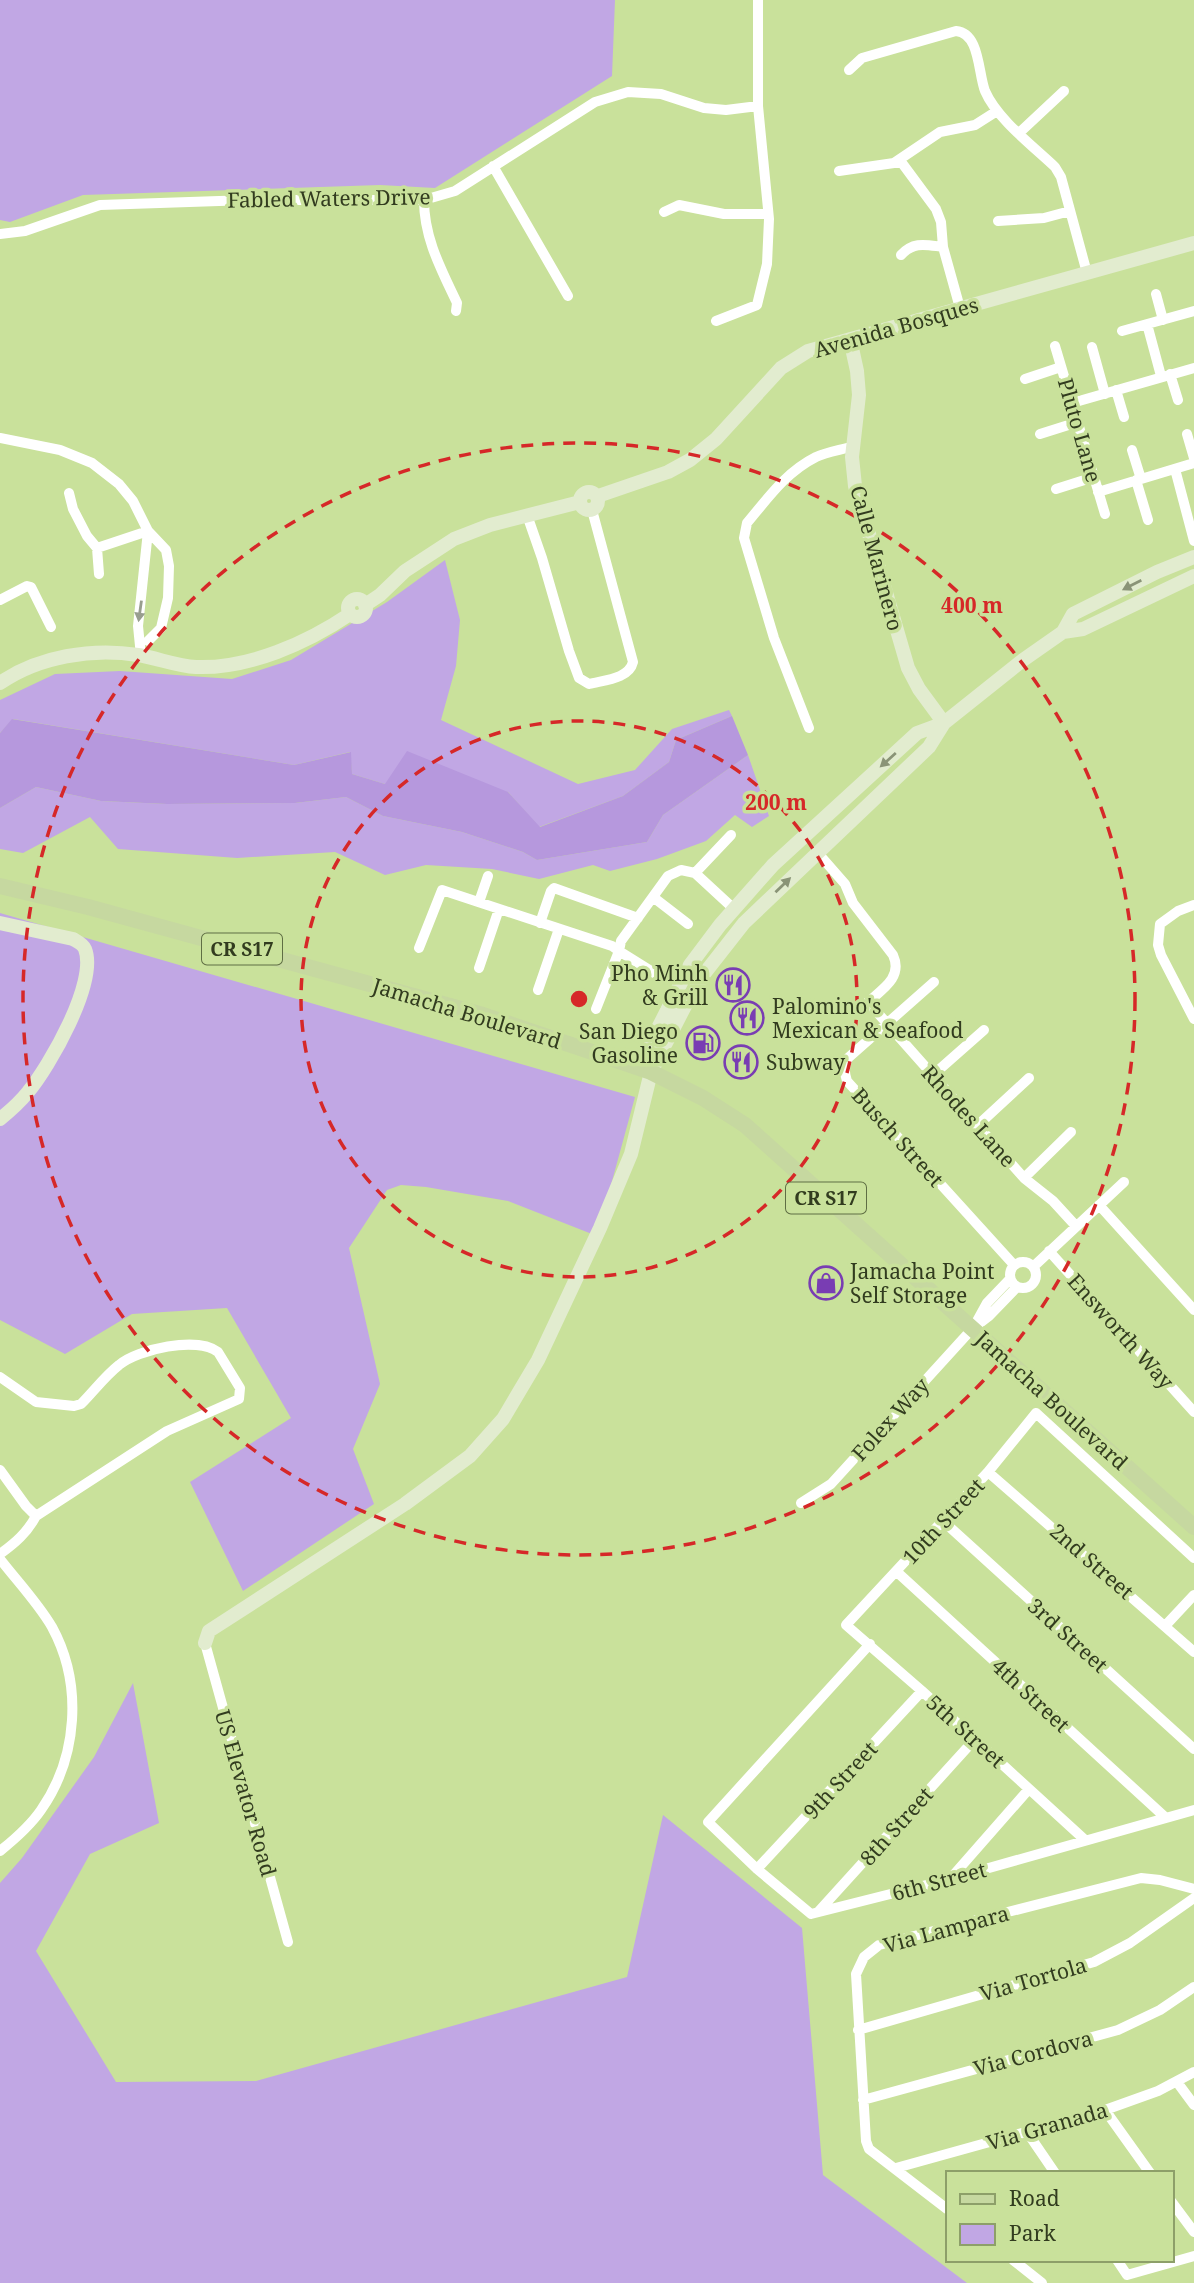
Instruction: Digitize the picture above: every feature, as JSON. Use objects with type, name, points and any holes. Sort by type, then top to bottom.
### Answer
[{"type":"main road","name":"Jamacha Boulevard","points":[[0,887],[102,911],[470,1012],[651,1072],[703,1098],[745,1125],[1194,1527]]},
{"type":"street","points":[[716,321],[757,305],[767,264],[768,214],[758,106],[758,0]]},
{"type":"street","points":[[849,70],[862,58],[956,31],[972,39],[985,91],[997,111],[1055,167],[1061,177],[1087,273]]},
{"type":"street","points":[[1020,133],[1064,91]]},
{"type":"street","name":"Fabled Waters Drive","points":[[0,234],[25,231],[100,205],[249,200],[424,200],[455,191],[595,102],[628,92],[661,94],[704,108],[726,110],[758,106]]},
{"type":"street","points":[[894,163],[940,132],[975,125],[997,111]]},
{"type":"street","points":[[839,171],[902,163],[936,209],[941,222],[943,247],[960,308]]},
{"type":"street","points":[[494,166],[568,296]]},
{"type":"street","points":[[424,200],[429,242],[457,303],[456,311]]},
{"type":"street","points":[[664,212],[679,205],[724,215],[768,214]]},
{"type":"street","points":[[998,221],[1044,218],[1070,211]]},
{"type":"street","name":"Avenida Bosques","points":[[141,656],[195,667],[232,664],[284,649],[350,614],[361,616],[365,613],[365,605],[405,571],[454,539],[527,515],[590,503],[690,460],[716,439],[781,368],[808,351],[1194,243]]},
{"type":"street","points":[[901,255],[909,247],[919,244],[943,247]]},
{"type":"street","points":[[1156,294],[1163,320]]},
{"type":"street","points":[[1122,331],[1194,311]]},
{"type":"street","points":[[1147,324],[1178,400]]},
{"type":"street","name":"Calle Marinero","points":[[850,339],[859,395],[854,446],[855,486],[908,668],[919,689],[944,723]]},
{"type":"street","name":"Pluto Lane","points":[[1055,346],[1105,514]]},
{"type":"street","points":[[1092,347],[1110,392],[1124,417]]},
{"type":"street","points":[[1025,379],[1061,367]]},
{"type":"street","points":[[1072,404],[1194,368]]},
{"type":"street","points":[[1040,434],[1078,422]]},
{"type":"street","points":[[1098,492],[1194,461],[1187,433]]},
{"type":"street","points":[[0,438],[60,450],[92,463],[119,484],[133,502],[148,531],[166,550],[169,566],[158,613],[141,656]]},
{"type":"street","points":[[809,728],[774,638],[744,531],[747,523],[781,482],[794,471],[818,456],[854,446]]},
{"type":"street","points":[[1132,450],[1148,520]]},
{"type":"street","points":[[1175,469],[1194,541]]},
{"type":"street","points":[[1056,489],[1094,477]]},
{"type":"street","points":[[69,493],[73,509],[87,536],[97,548],[99,574]]},
{"type":"street","points":[[527,515],[569,651],[579,678],[589,684],[625,674],[631,669],[633,662],[590,503]]},
{"type":"street","points":[[97,548],[148,531]]},
{"type":"street","points":[[141,656],[138,626],[148,531]]},
{"type":"street","points":[[651,1072],[651,1042],[690,965],[773,865],[917,733],[944,723],[1063,632],[1073,614],[1157,572],[1194,557]]},
{"type":"street","points":[[1168,587],[1178,574],[1194,567]]},
{"type":"street","points":[[1063,632],[1083,629],[1194,576]]},
{"type":"street","points":[[0,600],[27,586],[31,587],[51,628]]},
{"type":"street","points":[[0,683],[17,671],[60,657],[114,652],[141,656]]},
{"type":"street","points":[[205,1643],[209,1632],[405,1504],[470,1456],[503,1419],[538,1360],[616,1191],[631,1154],[651,1072],[708,968],[744,923],[929,747],[944,723]]},
{"type":"street","points":[[817,852],[814,846],[819,836],[853,805],[860,785]]},
{"type":"street","points":[[695,873],[731,835]]},
{"type":"street","name":"Rhodes Lane","points":[[817,852],[845,884],[853,903],[894,955],[898,965],[897,973],[888,985],[868,1002],[1024,1178],[1053,1201],[1075,1225]]},
{"type":"street","points":[[596,1009],[621,941],[668,876],[681,870],[695,873],[734,909]]},
{"type":"street","points":[[479,902],[488,876]]},
{"type":"street","points":[[540,923],[554,888],[638,918]]},
{"type":"street","points":[[419,948],[442,890],[612,946],[659,976]]},
{"type":"street","points":[[653,897],[688,924]]},
{"type":"street","points":[[1194,905],[1178,911],[1160,924],[1158,945],[1194,1019]]},
{"type":"street","points":[[479,968],[499,909]]},
{"type":"street","points":[[708,968],[709,953],[733,919],[734,909]]},
{"type":"street","points":[[0,923],[73,939],[82,944],[86,951],[82,988],[72,1022],[48,1064],[27,1093],[0,1118]]},
{"type":"street","points":[[538,990],[559,929]]},
{"type":"street","name":"Busch Street","points":[[934,982],[848,1058],[844,1067],[846,1081],[1014,1265]]},
{"type":"street","points":[[933,1076],[984,1030]]},
{"type":"street","points":[[977,1126],[1029,1078]]},
{"type":"street","points":[[1024,1178],[1071,1132]]},
{"type":"street","points":[[1033,1266],[1124,1182]]},
{"type":"street","points":[[1099,1205],[1194,1310]]},
{"type":"street","name":"Ensworth Way","points":[[1049,1251],[1194,1412]]},
{"type":"street","points":[[1024,1262],[1033,1266],[1035,1281],[1027,1288],[1013,1283],[1009,1274],[1014,1265],[1024,1262]]},
{"type":"street","name":"Folex Way","points":[[801,1503],[831,1484],[972,1329],[986,1303],[1013,1283]]},
{"type":"street","points":[[0,1377],[36,1402],[74,1406],[81,1404],[123,1362],[154,1349],[192,1345],[212,1348],[218,1352],[240,1388],[239,1399],[167,1431],[36,1516],[31,1527],[0,1557],[53,1629],[68,1675],[73,1713],[68,1750],[55,1787],[35,1819],[0,1852]]},
{"type":"street","name":"10th Street","points":[[846,1625],[988,1472],[1036,1413],[1194,1558]]},
{"type":"street","points":[[0,1470],[36,1516]]},
{"type":"street","name":"2nd Street","points":[[988,1472],[1194,1652]]},
{"type":"street","name":"3rd Street","points":[[943,1521],[1194,1749]]},
{"type":"street","name":"4th Street","points":[[897,1572],[1166,1818]]},
{"type":"street","points":[[1165,1626],[1194,1595]]},
{"type":"street","name":"5th Street","points":[[846,1625],[1085,1840]]},
{"type":"street","name":"US Elevator Road","points":[[205,1643],[288,1942]]},
{"type":"street","points":[[818,1912],[811,1914],[803,1909],[708,1822],[870,1644]]},
{"type":"street","name":"9th Street","points":[[757,1869],[922,1691]]},
{"type":"street","name":"8th Street","points":[[818,1912],[975,1739]]},
{"type":"street","points":[[950,1879],[1029,1789]]},
{"type":"street","name":"6th Street","points":[[818,1912],[950,1879],[1194,1810]]},
{"type":"street","name":"Via Lampara","points":[[946,2207],[869,2149],[863,2100],[856,1974],[864,1957],[879,1945],[1141,1878],[1194,1889]]},
{"type":"street","name":"Via Tortola","points":[[858,2030],[1094,1962],[1130,1943],[1194,1898]]},
{"type":"street","name":"Via Cordova","points":[[863,2100],[1118,2030],[1160,2010],[1194,1987]]},
{"type":"street","name":"Via Granada","points":[[896,2168],[1105,2110],[1177,2082],[1194,2072]]},
{"type":"street","points":[[1177,2082],[1194,2105]]},
{"type":"street","points":[[1105,2110],[1149,2171]]},
{"type":"street","points":[[1027,2132],[1054,2171]]},
{"type":"street","points":[[1173,2204],[1194,2232]]},
{"type":"street","points":[[1173,2262],[1194,2256]]},
{"type":"street","points":[[1016,2262],[1042,2283]]},
{"type":"street","points":[[1118,2262],[1127,2274],[1172,2262]]},
{"type":"green space","points":[[0,0],[615,0],[612,76],[435,188],[380,185],[83,195],[10,222],[0,220]]},
{"type":"green space","points":[[445,560],[460,620],[456,666],[441,720],[578,784],[635,770],[672,729],[729,710],[732,716],[676,740],[669,762],[623,796],[539,827],[508,792],[385,784],[352,774],[350,752],[294,765],[13,719],[0,733],[0,700],[55,674],[120,671],[232,679],[291,660],[387,602]]},
{"type":"green space","points":[[748,755],[769,816],[752,827],[735,815],[706,841],[657,859],[610,871],[593,865],[539,879],[492,869],[426,865],[385,875],[335,852],[237,858],[118,849],[90,817],[23,853],[0,849],[0,808],[36,787],[101,801],[167,804],[295,803],[346,797],[383,816],[462,832],[523,852],[537,860],[647,842],[663,815]]},
{"type":"green space","points":[[0,913],[635,1097],[597,1236],[508,1201],[426,1187],[401,1185],[387,1190],[349,1248],[380,1384],[353,1449],[374,1504],[243,1591],[190,1482],[291,1418],[227,1308],[132,1314],[65,1354],[0,1320]]},
{"type":"green space","points":[[133,1683],[159,1823],[90,1854],[36,1951],[116,2082],[256,2081],[627,1977],[663,1815],[802,1928],[823,2175],[967,2283],[0,2283],[0,1883],[22,1858],[94,1757]]},
{"type":"shaded area","points":[[732,716],[748,755],[663,815],[647,842],[537,860],[523,852],[462,832],[383,816],[346,797],[295,803],[167,804],[101,801],[36,787],[0,808],[0,733],[12,719],[294,765],[351,752],[352,774],[385,784],[407,751],[508,792],[540,827],[623,796],[669,762],[676,740]]},
{"type":"place","name":"Pho Minh & Grill","points":[[733,985]]},
{"type":"place","name":"Palomino's Mexican & Seafood","points":[[747,1018]]},
{"type":"place","name":"San Diego Gasoline","points":[[703,1043]]},
{"type":"place","name":"Subway","points":[[741,1062]]},
{"type":"place","name":"Jamacha Point Self Storage","points":[[826,1283]]}]
